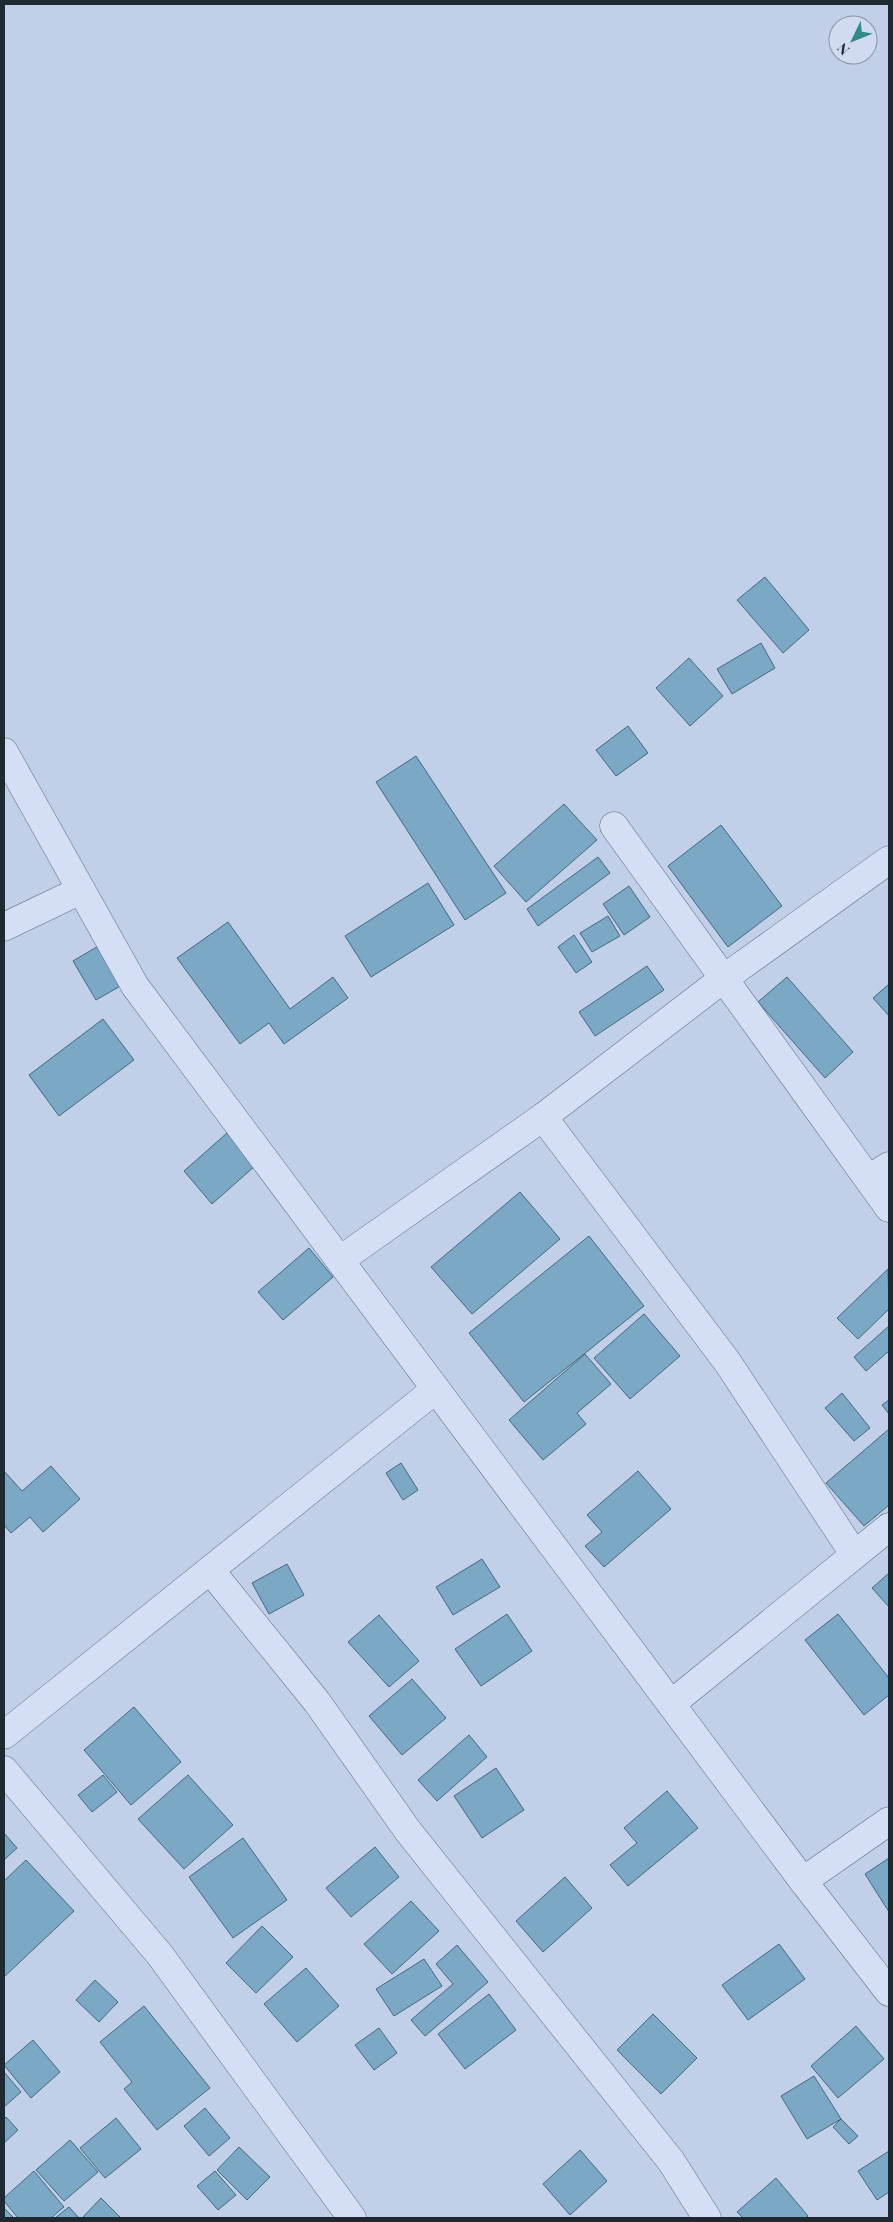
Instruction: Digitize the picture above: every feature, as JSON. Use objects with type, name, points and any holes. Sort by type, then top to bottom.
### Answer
[{"type":"street","points":[[4,752],[135,986],[803,1881],[889,1992]]},
{"type":"street","points":[[614,826],[723,979],[879,1172],[889,1208]]},
{"type":"street","points":[[340,1260],[543,1117],[723,979],[889,860]]},
{"type":"street","points":[[4,927],[81,890]]},
{"type":"street","points":[[543,1117],[728,1363],[854,1554]]},
{"type":"street","points":[[4,1735],[436,1389]]},
{"type":"street","points":[[671,1704],[889,1527]]},
{"type":"street","points":[[210,1570],[317,1702],[408,1831],[672,2161],[707,2218]]},
{"type":"street","points":[[4,1770],[160,1956],[352,2218]]},
{"type":"street","points":[[803,1881],[889,1821]]},
{"type":"building","points":[[765,577],[809,630],[783,653],[737,600]]},
{"type":"building","points":[[761,643],[775,668],[732,694],[717,669]]},
{"type":"building","points":[[689,658],[723,696],[690,726],[656,688]]},
{"type":"building","points":[[628,726],[648,753],[616,776],[596,750]]},
{"type":"building","points":[[416,756],[506,893],[465,920],[376,782]]},
{"type":"building","points":[[564,804],[597,840],[526,902],[494,866]]},
{"type":"building","points":[[721,825],[782,906],[728,947],[668,866]]},
{"type":"building","points":[[598,857],[610,873],[538,926],[527,909]]},
{"type":"building","points":[[428,883],[454,925],[371,977],[345,936]]},
{"type":"building","points":[[629,886],[650,917],[624,935],[603,904]]},
{"type":"building","points":[[608,916],[620,936],[592,952],[580,933]]},
{"type":"building","points":[[228,922],[290,1009],[333,977],[348,998],[284,1044],[269,1023],[240,1044],[177,958]]},
{"type":"building","points":[[574,935],[592,962],[576,973],[558,947]]},
{"type":"building","points":[[100,945],[124,984],[96,1000],[73,961]]},
{"type":"building","points":[[647,966],[664,990],[595,1036],[579,1012]]},
{"type":"building","points":[[787,977],[853,1052],[825,1078],[758,1002]]},
{"type":"building","points":[[889,984],[889,1016],[873,998]]},
{"type":"building","points":[[103,1019],[134,1060],[59,1116],[29,1075]]},
{"type":"building","points":[[227,1133],[255,1166],[212,1204],[184,1171]]},
{"type":"building","points":[[520,1192],[560,1239],[472,1314],[431,1267]]},
{"type":"building","points":[[589,1236],[644,1306],[524,1402],[469,1333]]},
{"type":"building","points":[[309,1248],[333,1277],[283,1320],[258,1292]]},
{"type":"building","points":[[888,1269],[889,1309],[858,1339],[837,1318]]},
{"type":"building","points":[[644,1314],[680,1356],[630,1399],[594,1358]]},
{"type":"building","points":[[889,1326],[889,1351],[866,1371],[854,1357]]},
{"type":"building","points":[[585,1354],[611,1384],[577,1413],[586,1424],[543,1460],[509,1420]]},
{"type":"building","points":[[842,1393],[870,1428],[854,1441],[825,1408]]},
{"type":"building","points":[[889,1400],[889,1414],[882,1405]]},
{"type":"building","points":[[889,1429],[889,1505],[864,1526],[826,1483]]},
{"type":"building","points":[[401,1463],[418,1490],[403,1500],[386,1473]]},
{"type":"building","points":[[51,1466],[80,1499],[43,1532],[30,1517],[11,1533],[4,1525],[4,1471],[22,1491]]},
{"type":"building","points":[[638,1471],[671,1509],[604,1567],[585,1546],[602,1532],[587,1515]]},
{"type":"building","points":[[482,1559],[500,1587],[453,1615],[436,1587]]},
{"type":"building","points":[[287,1564],[304,1595],[269,1614],[252,1583]]},
{"type":"building","points":[[889,1573],[889,1607],[872,1588]]},
{"type":"building","points":[[507,1614],[532,1651],[481,1686],[455,1649]]},
{"type":"building","points":[[838,1614],[889,1678],[889,1695],[864,1715],[805,1640]]},
{"type":"building","points":[[379,1615],[419,1661],[389,1687],[348,1642]]},
{"type":"building","points":[[412,1679],[446,1718],[402,1755],[369,1716]]},
{"type":"building","points":[[134,1707],[181,1762],[131,1805],[84,1750]]},
{"type":"building","points":[[469,1735],[487,1757],[437,1801],[418,1780]]},
{"type":"building","points":[[496,1768],[524,1810],[482,1838],[454,1796]]},
{"type":"building","points":[[103,1775],[117,1792],[92,1812],[78,1795]]},
{"type":"building","points":[[188,1775],[233,1825],[184,1869],[138,1819]]},
{"type":"building","points":[[667,1791],[698,1828],[628,1886],[610,1865],[637,1843],[624,1828]]},
{"type":"building","points":[[4,1833],[17,1848],[4,1860]]},
{"type":"building","points":[[243,1838],[287,1900],[233,1938],[189,1877]]},
{"type":"building","points":[[375,1847],[399,1877],[351,1917],[326,1888]]},
{"type":"building","points":[[889,1858],[889,1912],[865,1874]]},
{"type":"building","points":[[26,1860],[74,1911],[4,1977],[4,1881]]},
{"type":"building","points":[[565,1877],[592,1908],[543,1952],[516,1921]]},
{"type":"building","points":[[411,1901],[439,1931],[392,1974],[364,1944]]},
{"type":"building","points":[[262,1926],[293,1957],[256,1993],[226,1963]]},
{"type":"building","points":[[779,1944],[805,1979],[748,2020],[722,1985]]},
{"type":"building","points":[[457,1945],[488,1982],[425,2036],[411,2020],[453,1984],[436,1964]]},
{"type":"building","points":[[424,1959],[442,1986],[394,2016],[376,1989]]},
{"type":"building","points":[[306,1968],[339,2006],[297,2042],[264,2004]]},
{"type":"building","points":[[95,1980],[118,2002],[99,2022],[76,2000]]},
{"type":"building","points":[[489,1994],[516,2030],[465,2069],[438,2034]]},
{"type":"building","points":[[144,2006],[210,2088],[157,2130],[124,2089],[132,2082],[100,2042]]},
{"type":"building","points":[[653,2014],[697,2058],[661,2094],[617,2050]]},
{"type":"building","points":[[856,2026],[884,2059],[838,2098],[811,2066]]},
{"type":"building","points":[[379,2028],[397,2053],[374,2070],[355,2045]]},
{"type":"building","points":[[33,2040],[60,2072],[31,2098],[4,2065]]},
{"type":"building","points":[[4,2072],[21,2092],[4,2107]]},
{"type":"building","points":[[814,2076],[841,2119],[807,2139],[781,2096]]},
{"type":"building","points":[[205,2108],[230,2138],[209,2156],[184,2126]]},
{"type":"building","points":[[6,2117],[18,2130],[4,2143],[4,2119]]},
{"type":"building","points":[[116,2118],[141,2149],[105,2178],[80,2148]]},
{"type":"building","points":[[841,2119],[858,2136],[849,2144],[833,2127]]},
{"type":"building","points":[[70,2140],[98,2172],[64,2201],[36,2170]]},
{"type":"building","points":[[239,2147],[270,2177],[247,2200],[217,2170]]},
{"type":"building","points":[[580,2150],[607,2181],[570,2215],[543,2184]]},
{"type":"building","points":[[889,2151],[889,2192],[877,2200],[858,2171]]},
{"type":"building","points":[[34,2171],[64,2207],[51,2218],[18,2218],[4,2201],[4,2198]]},
{"type":"building","points":[[215,2171],[236,2195],[218,2210],[197,2186]]},
{"type":"building","points":[[776,2178],[808,2216],[805,2218],[743,2218],[737,2212]]},
{"type":"building","points":[[101,2198],[121,2218],[82,2218]]},
{"type":"building","points":[[69,2207],[79,2218],[55,2218]]},
{"type":"building","points":[[4,2208],[14,2218],[4,2218]]}]
